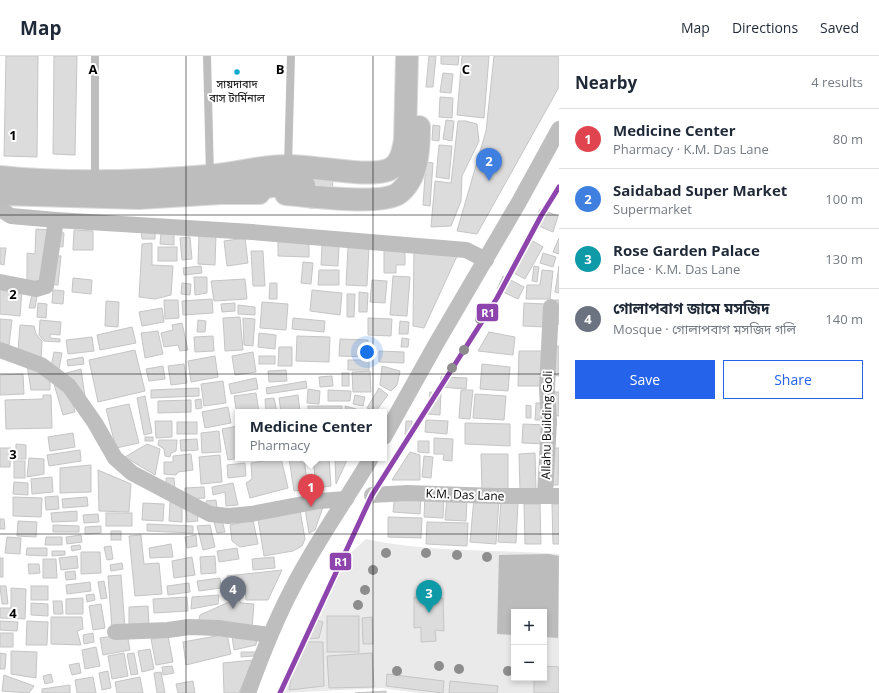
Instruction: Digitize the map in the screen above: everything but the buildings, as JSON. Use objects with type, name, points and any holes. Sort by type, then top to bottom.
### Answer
[{"type":"main road","points":[[0,194],[95,190],[210,176],[265,166],[288,165],[379,172],[389,170],[398,164],[405,140],[407,56]]},
{"type":"main road","points":[[0,177],[61,182],[139,198],[241,192],[367,199],[393,196],[400,192],[411,177],[417,161],[419,144],[421,56]]},
{"type":"main road","points":[[241,192],[288,184],[370,188],[387,187],[400,184],[411,177]]},
{"type":"street","points":[[387,432],[486,260],[559,129]]},
{"type":"street","points":[[0,209],[12,216],[56,220],[252,232],[466,250],[486,260]]},
{"type":"street","points":[[0,282],[36,289],[46,286],[56,220]]},
{"type":"street","name":"Allahu Building Goli","points":[[551,307],[547,390],[552,496]]},
{"type":"street","points":[[0,350],[42,365],[69,386],[95,423],[114,458],[132,474],[210,514],[228,516],[252,514],[319,501],[346,499]]},
{"type":"street","points":[[248,693],[269,635],[292,588],[325,531],[369,461]]},
{"type":"street","name":"K.M. Das Lane","points":[[372,495],[407,493],[552,496]]},
{"type":"street","points":[[115,632],[168,630],[189,627],[218,628],[269,635]]},
{"type":"lane","points":[[95,56],[95,190]]},
{"type":"lane","points":[[207,56],[210,176]]},
{"type":"lane","points":[[288,165],[291,56]]},
{"type":"shaded area","points":[[366,539],[413,547],[438,549],[559,554],[559,693],[419,693],[382,688],[282,693],[291,659],[345,558]]},
{"type":"shaded area","points":[[549,554],[559,556],[558,638],[547,637],[547,609],[511,609],[511,635],[497,634],[499,555]]},
{"type":"transit line","name":"R1","points":[[280,693],[372,495],[497,298],[541,216],[559,187]]},
{"type":"place","name":"সায়দাবাদ বাস টার্মিনাল","points":[[237,72]]},
{"type":"place","name":"Saidabad Super Market","points":[[489,181]]},
{"type":"place","name":"Medicine Center","points":[[311,507]]},
{"type":"place","name":"গোলাপবাগ জামে মসজিদ","points":[[233,609]]},
{"type":"place","name":"Rose Garden Palace","points":[[429,613]]}]
